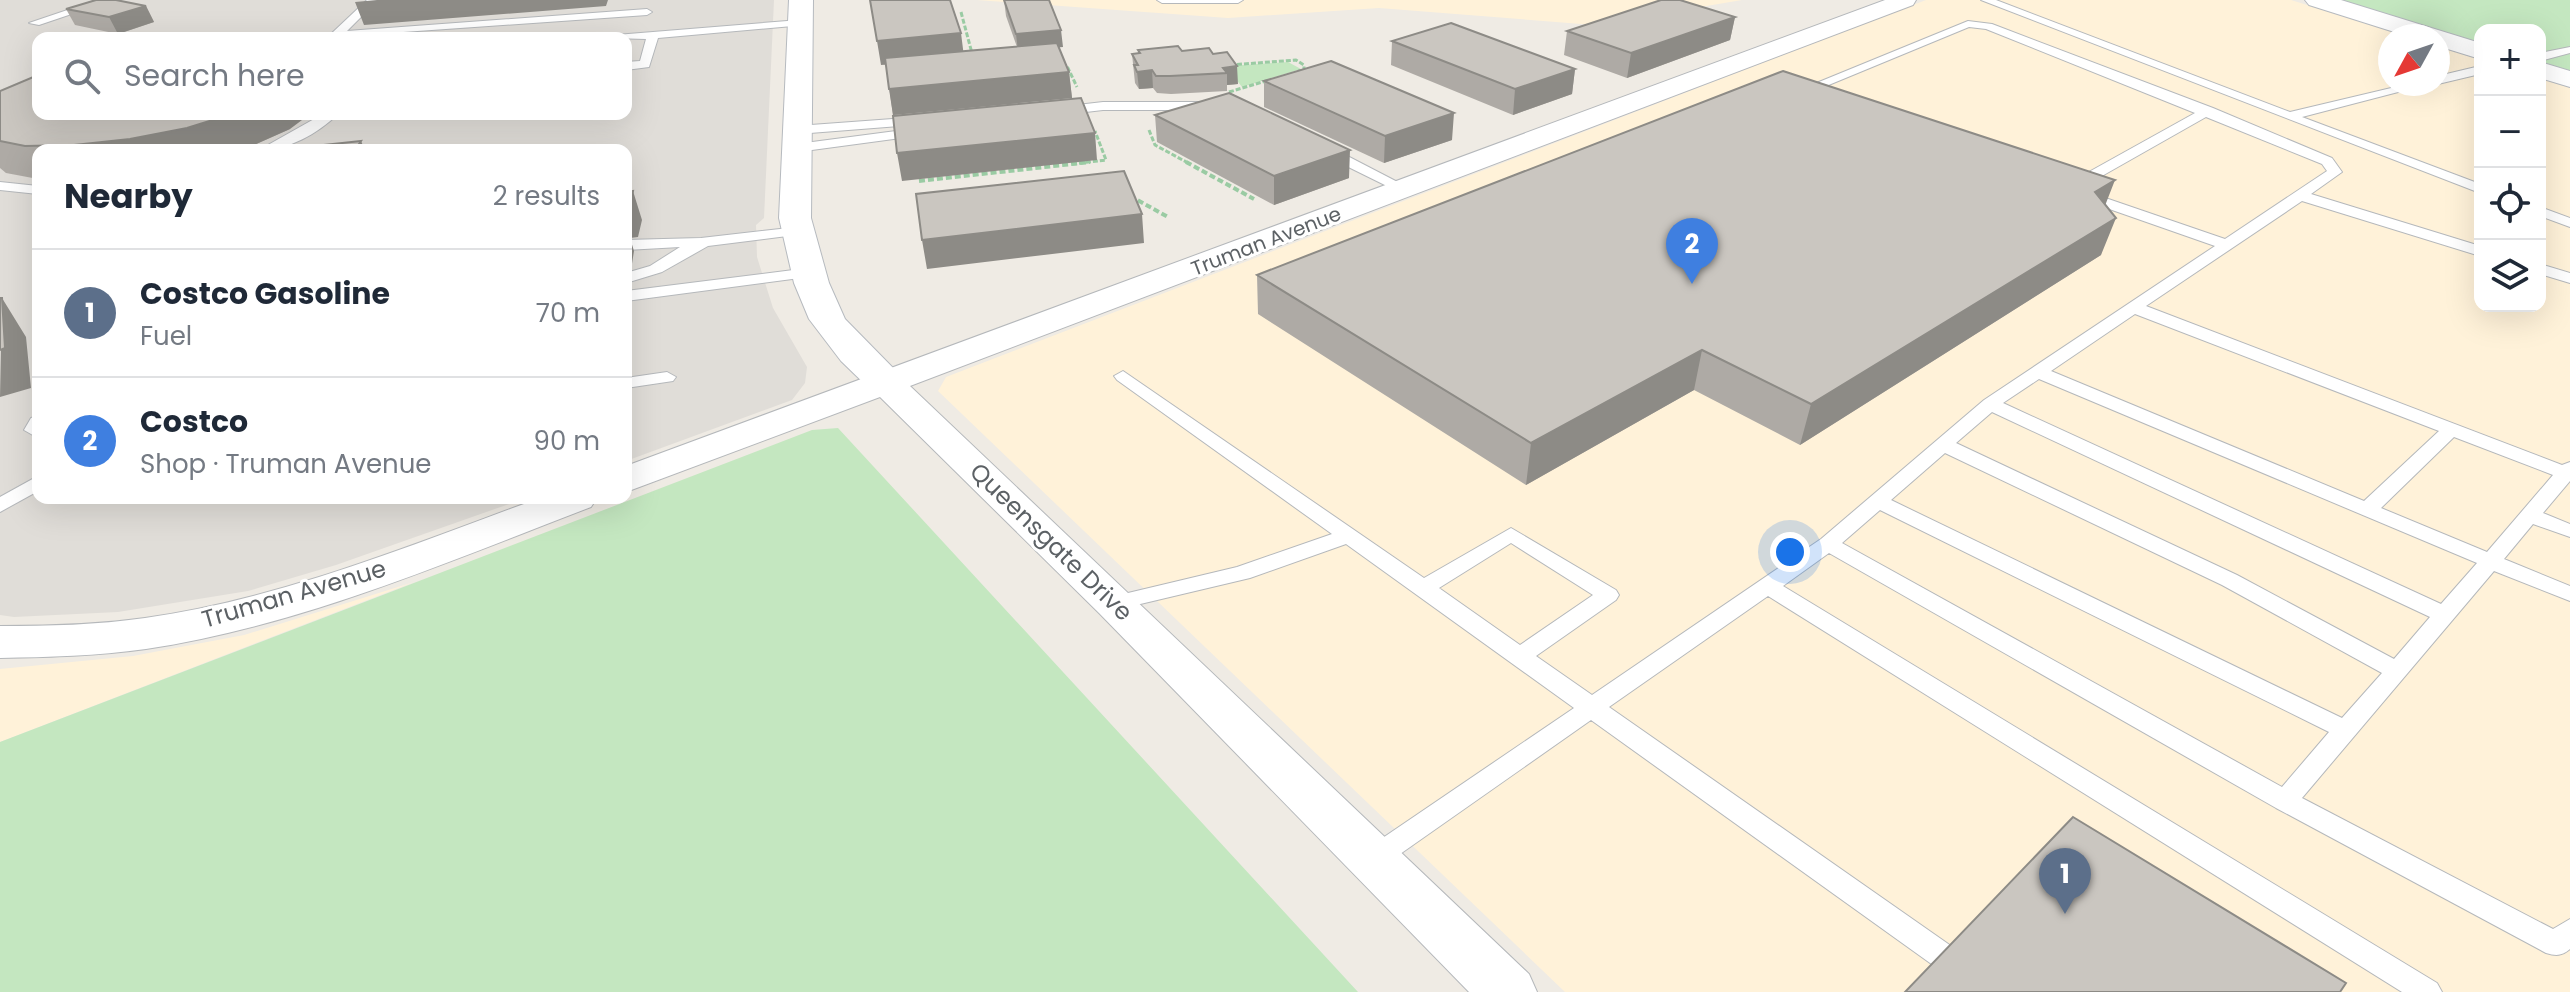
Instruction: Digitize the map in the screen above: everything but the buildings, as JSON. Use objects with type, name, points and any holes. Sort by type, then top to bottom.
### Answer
[{"type":"street","name":"Truman Avenue","points":[[632,478],[1905,0]]},
{"type":"street","points":[[2317,0],[2394,24]]},
{"type":"street","name":"Queensgate Drive","points":[[800,12],[795,218],[809,273],[827,319],[850,348],[1115,603],[1508,992]]},
{"type":"street","points":[[2450,42],[2474,49]]},
{"type":"street","points":[[2546,72],[2570,79]]},
{"type":"street","name":"Truman Avenue","points":[[0,642],[63,641],[116,635],[246,611],[354,580],[561,504]]},
{"type":"lane","points":[[35,23],[108,0]]},
{"type":"lane","points":[[339,32],[373,0]]},
{"type":"lane","points":[[1162,0],[1238,0]]},
{"type":"lane","points":[[1986,0],[2474,187]]},
{"type":"lane","points":[[368,32],[649,6],[645,64],[632,65]]},
{"type":"lane","points":[[632,37],[800,12]]},
{"type":"lane","points":[[1374,858],[1828,544],[1990,404],[2335,172],[2327,161],[2089,63],[2006,31],[1968,24],[1791,96],[1816,104]]},
{"type":"lane","points":[[2546,56],[2570,50]]},
{"type":"lane","points":[[2089,63],[2132,57]]},
{"type":"lane","points":[[2450,77],[2474,71]]},
{"type":"lane","points":[[2289,116],[2378,95]]},
{"type":"lane","points":[[1045,113],[1103,106],[1223,106]]},
{"type":"lane","points":[[2208,111],[2060,188],[2225,244]]},
{"type":"lane","points":[[282,144],[323,120]]},
{"type":"lane","points":[[797,139],[934,125]]},
{"type":"lane","points":[[1307,141],[1404,189]]},
{"type":"lane","points":[[0,186],[32,189]]},
{"type":"lane","points":[[2299,195],[2474,249]]},
{"type":"lane","points":[[2546,213],[2570,223]]},
{"type":"lane","points":[[632,245],[705,242],[798,231]]},
{"type":"lane","points":[[632,276],[656,269],[705,242]]},
{"type":"lane","points":[[2546,271],[2570,278]]},
{"type":"lane","points":[[632,295],[809,273]]},
{"type":"lane","points":[[2133,307],[2569,472],[2285,801]]},
{"type":"lane","points":[[2038,372],[2570,594]]},
{"type":"lane","points":[[1123,376],[1954,964]]},
{"type":"lane","points":[[632,382],[667,377]]},
{"type":"lane","points":[[1990,404],[2445,615]]},
{"type":"lane","points":[[2367,510],[2452,429]]},
{"type":"lane","points":[[1944,445],[2145,537],[2397,671]]},
{"type":"lane","points":[[0,487],[31,487]]},
{"type":"lane","points":[[0,506],[31,487]]},
{"type":"lane","points":[[1878,501],[2346,730]]},
{"type":"lane","points":[[2530,515],[2570,531]]},
{"type":"lane","points":[[1422,589],[1511,534],[1608,595],[1518,657]]},
{"type":"lane","points":[[1115,603],[1242,573],[1348,536]]},
{"type":"lane","points":[[1828,544],[2285,801],[2556,944],[2570,931]]},
{"type":"lane","points":[[1767,586],[2425,992]]},
{"type":"path","points":[[961,12],[973,57]]},
{"type":"path","points":[[1225,65],[1296,60],[1304,65],[1304,70],[1288,74]]},
{"type":"path","points":[[1052,68],[1067,66],[1079,92]]},
{"type":"path","points":[[1228,92],[1273,79]]},
{"type":"path","points":[[1146,123],[1155,145],[1254,199]]},
{"type":"path","points":[[919,181],[1106,160],[1095,130]]},
{"type":"path","points":[[1118,197],[1133,195],[1168,217]]},
{"type":"shaded area","points":[[0,0],[774,0],[764,218],[756,225],[757,257],[773,308],[807,367],[805,383],[792,400],[632,459],[632,144],[32,144],[32,504],[509,504],[336,565],[248,591],[118,612],[0,615]]},
{"type":"shaded area","points":[[977,0],[1742,0],[1594,25],[1379,8],[1228,18]]},
{"type":"shaded area","points":[[1926,0],[2291,0],[2378,27],[2378,96],[2450,96],[2450,50],[2474,57],[2474,312],[2546,312],[2546,80],[2570,88],[2570,992],[1565,992],[938,391],[946,377]]},
{"type":"shaded area","points":[[414,582],[0,742],[0,669],[133,656],[244,635]]},
{"type":"green space","points":[[2334,0],[2570,0],[2570,73],[2546,65],[2546,24],[2474,24],[2474,43],[2450,36],[2450,24],[2412,24]]},
{"type":"green space","points":[[1288,62],[1301,69],[1242,87],[1228,69],[1213,67]]},
{"type":"green space","points":[[838,428],[1358,992],[0,992],[0,742],[619,504],[632,504],[632,499],[812,430]]},
{"type":"place","name":"Costco","points":[[1692,284]]},
{"type":"place","name":"Costco Gasoline","points":[[2065,914]]}]
